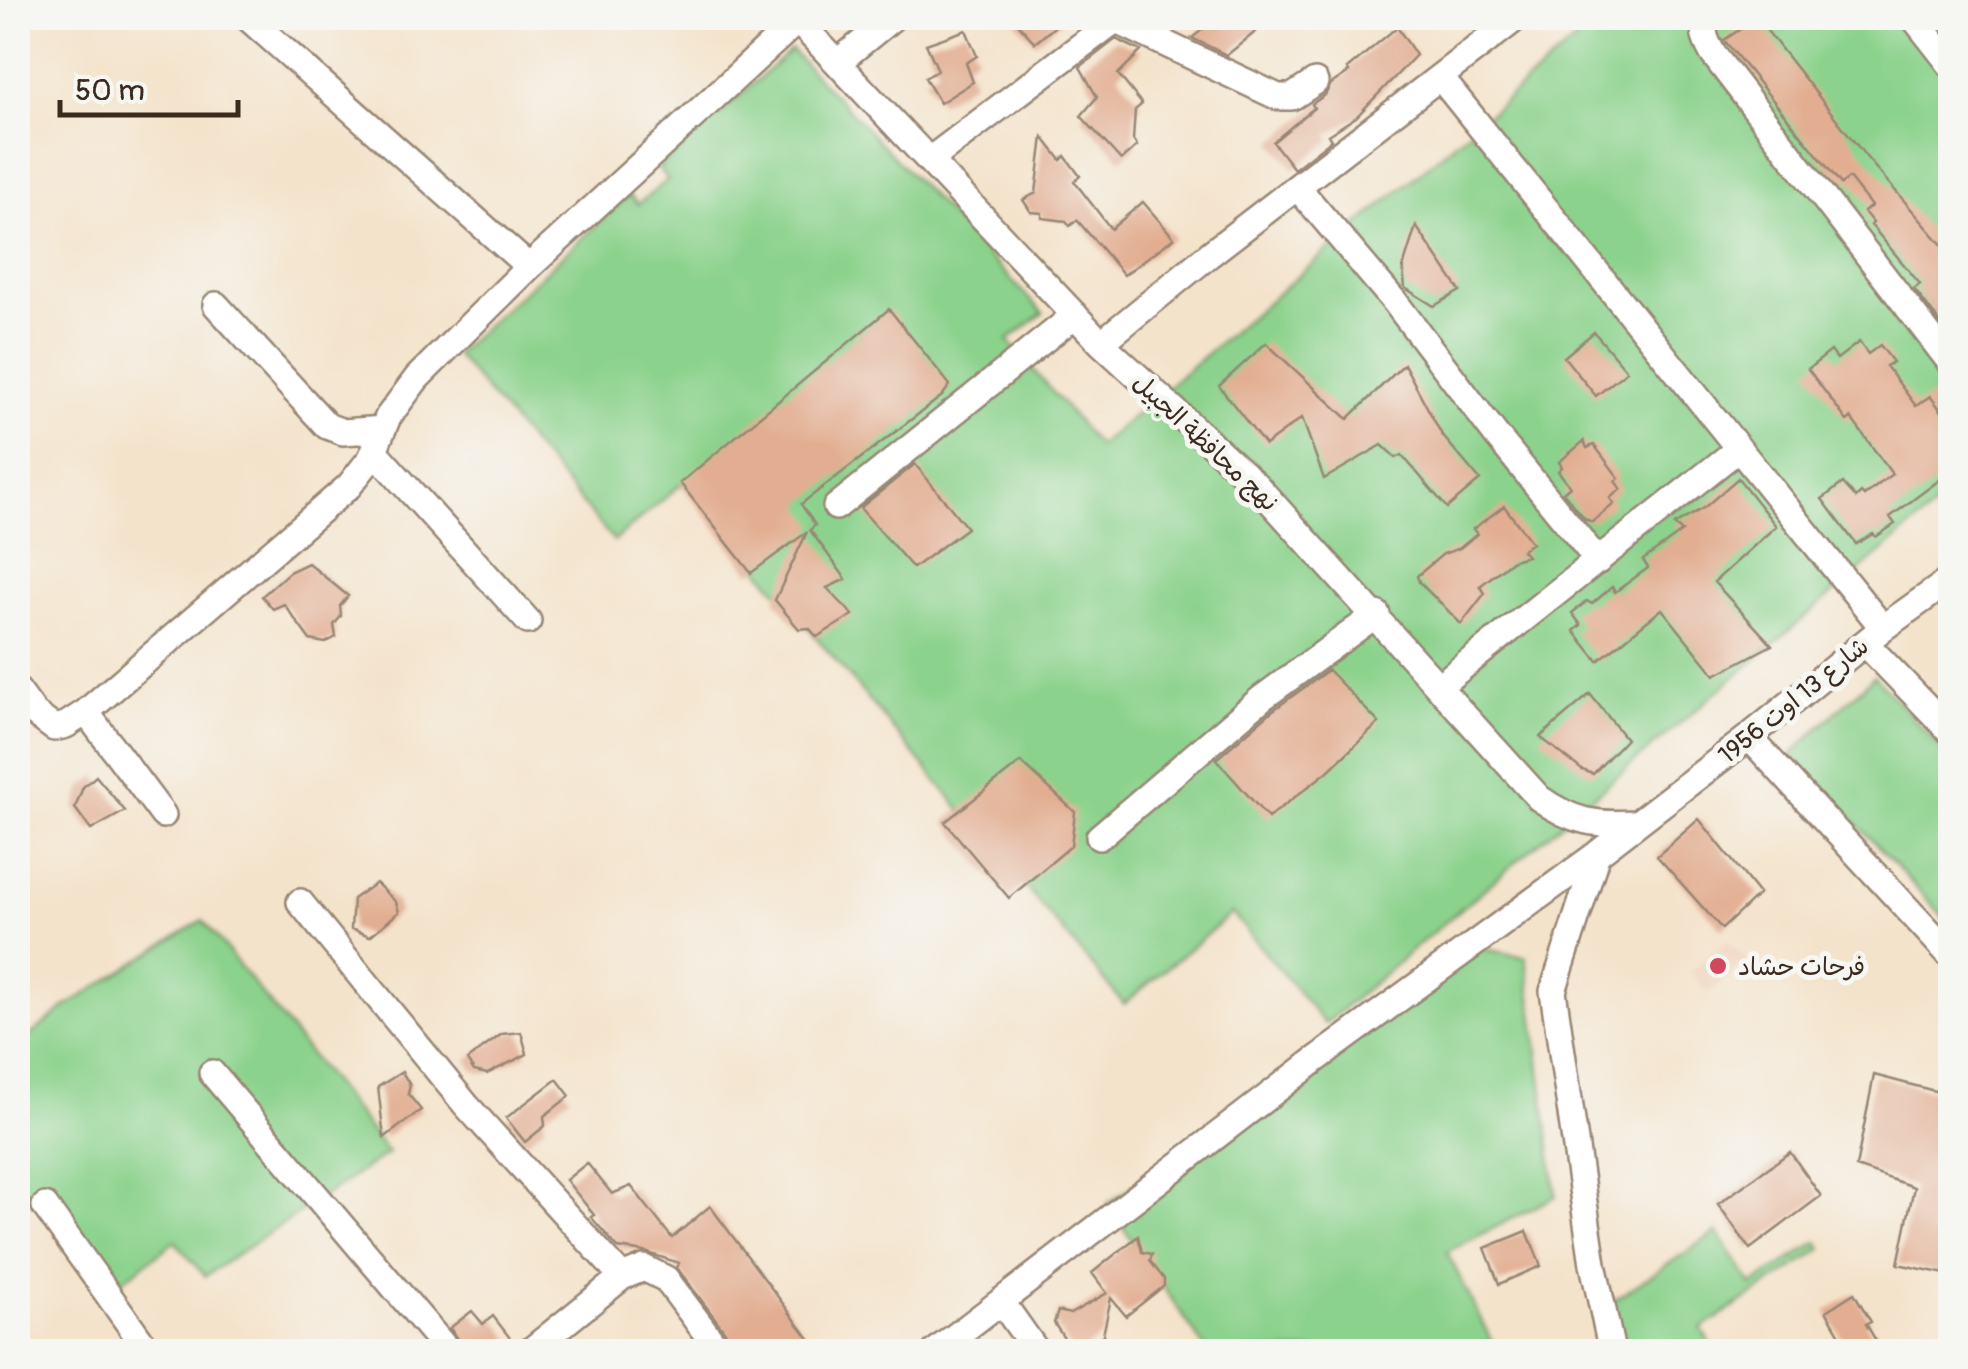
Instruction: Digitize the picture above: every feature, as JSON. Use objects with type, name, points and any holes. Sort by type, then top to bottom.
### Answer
[{"type":"street","points":[[248,18],[528,267]]},
{"type":"street","points":[[838,62],[892,18]]},
{"type":"street","points":[[1101,343],[1516,18]]},
{"type":"street","points":[[1708,18],[1705,40],[1713,54],[1950,362]]},
{"type":"street","points":[[1914,18],[1950,64]]},
{"type":"street","points":[[18,691],[34,713],[54,728],[66,725],[349,486],[416,378],[528,267],[796,19]]},
{"type":"street","name":"نهج محافظة الجبيل","points":[[796,19],[1101,343],[1255,484],[1540,798],[1561,813],[1601,824],[1636,822]]},
{"type":"street","points":[[931,159],[1116,19],[1278,96],[1292,97],[1315,82]]},
{"type":"street","points":[[1440,77],[1598,270],[1950,732]]},
{"type":"street","points":[[1298,188],[1395,302],[1598,562]]},
{"type":"street","points":[[216,305],[327,426],[378,440],[528,621]]},
{"type":"street","points":[[836,506],[1075,315]]},
{"type":"street","points":[[1440,686],[1737,450]]},
{"type":"street","name":"شارع 13 اوت 1956","points":[[934,1352],[1430,973],[1597,854],[1950,580]]},
{"type":"street","points":[[1100,837],[1262,698],[1377,614]]},
{"type":"street","points":[[86,712],[163,815]]},
{"type":"street","points":[[1749,737],[1950,954]]},
{"type":"street","points":[[1597,854],[1553,992],[1594,1264],[1612,1352]]},
{"type":"street","points":[[300,902],[466,1105],[622,1277]]},
{"type":"street","points":[[212,1074],[449,1352]]},
{"type":"street","points":[[45,1206],[149,1352]]},
{"type":"street","points":[[529,1352],[622,1277],[644,1268],[666,1279],[720,1352]]},
{"type":"street","points":[[1000,1300],[1037,1352]]},
{"type":"shaded area","name":"فرحات حشاد","points":[[1728,941],[1746,960],[1709,993],[1690,972]]},
{"type":"green space","points":[[1602,18],[1950,18],[1950,494],[1325,1024],[1232,913],[1124,1004],[685,481],[614,541],[455,354],[629,195],[638,204],[668,180],[658,168],[791,50],[1043,313],[1008,340],[1098,446]]},
{"type":"green space","points":[[1874,676],[1950,758],[1950,924],[1792,754]]},
{"type":"green space","points":[[203,920],[388,1153],[205,1276],[175,1241],[119,1283],[43,1184],[26,1195],[18,1183],[18,1045],[67,1006]]},
{"type":"green space","points":[[1480,948],[1526,957],[1556,1196],[1447,1252],[1491,1340],[1506,1351],[1207,1351],[1107,1204]]},
{"type":"green space","points":[[1717,1232],[1752,1285],[1817,1242],[1822,1249],[1701,1329],[1715,1351],[1626,1351],[1611,1302]]},
{"type":"building","points":[[1013,18],[1065,18],[1035,43]]},
{"type":"building","points":[[1217,18],[1250,18],[1259,29],[1227,55],[1192,38]]},
{"type":"building","points":[[1757,18],[1867,158],[1950,254],[1950,336],[1914,289],[1920,284],[1871,225],[1864,212],[1871,206],[1849,178],[1841,184],[1724,40]]},
{"type":"building","points":[[1397,27],[1416,55],[1356,117],[1328,135],[1331,140],[1294,169],[1273,142],[1314,108],[1312,104],[1349,72],[1347,69]]},
{"type":"building","points":[[966,30],[977,56],[966,63],[973,82],[940,103],[925,78],[938,70],[926,44]]},
{"type":"building","points":[[1116,39],[1141,51],[1118,74],[1142,104],[1135,110],[1133,140],[1137,146],[1121,160],[1081,116],[1097,97],[1080,67]]},
{"type":"building","points":[[1043,137],[1080,176],[1074,181],[1111,229],[1143,202],[1174,238],[1124,275],[1077,220],[1070,226],[1066,221],[1042,218],[1042,213],[1031,212],[1023,200],[1036,193]]},
{"type":"building","points":[[1416,226],[1460,291],[1434,306],[1405,288],[1403,267]]},
{"type":"building","points":[[889,309],[950,385],[942,396],[801,504],[815,525],[810,530],[846,579],[827,588],[853,615],[817,637],[809,628],[799,629],[775,600],[807,532],[751,573],[680,483]]},
{"type":"building","points":[[1594,332],[1627,371],[1596,396],[1564,357]]},
{"type":"building","points":[[1859,342],[1868,354],[1880,345],[1893,362],[1886,366],[1916,406],[1930,396],[1950,422],[1950,472],[1890,517],[1895,524],[1856,544],[1822,499],[1843,483],[1856,498],[1861,493],[1864,496],[1892,474],[1808,369],[1831,351],[1837,359]]},
{"type":"building","points":[[1266,343],[1348,419],[1404,364],[1442,435],[1480,480],[1447,508],[1402,455],[1396,458],[1382,445],[1324,479],[1302,418],[1265,445],[1219,386]]},
{"type":"building","points":[[1584,441],[1587,448],[1594,445],[1619,478],[1615,481],[1621,489],[1610,498],[1614,504],[1592,522],[1563,492],[1570,486],[1558,471],[1562,467],[1559,462]]},
{"type":"building","points":[[915,464],[967,528],[913,568],[860,508]]},
{"type":"building","points":[[1738,478],[1776,526],[1714,582],[1772,645],[1715,675],[1662,609],[1598,661],[1574,631],[1581,625],[1572,613],[1587,601],[1592,604],[1612,587],[1615,592],[1648,568],[1643,560],[1682,532],[1674,525],[1705,507]]},
{"type":"building","points":[[1504,506],[1532,543],[1522,550],[1527,556],[1513,560],[1480,586],[1485,593],[1461,624],[1417,576],[1443,554],[1460,548],[1477,534],[1473,529]]},
{"type":"building","points":[[308,563],[348,596],[334,625],[336,637],[325,643],[310,640],[284,604],[273,609],[262,596],[289,572]]},
{"type":"building","points":[[1328,670],[1379,723],[1327,772],[1268,818],[1216,759]]},
{"type":"building","points":[[1590,694],[1626,739],[1593,774],[1582,770],[1540,737]]},
{"type":"building","points":[[1021,762],[1075,812],[1071,846],[1009,898],[945,822]]},
{"type":"building","points":[[96,776],[125,811],[91,830],[75,808],[83,787]]},
{"type":"building","points":[[1699,819],[1759,894],[1722,929],[1657,856]]},
{"type":"building","points":[[376,883],[396,902],[399,912],[370,936],[351,929],[353,899]]},
{"type":"building","points":[[521,1032],[527,1054],[487,1074],[474,1071],[467,1060],[502,1034]]},
{"type":"building","points":[[402,1072],[410,1085],[408,1094],[421,1110],[384,1138],[378,1087]]},
{"type":"building","points":[[1874,1075],[1950,1095],[1950,1275],[1898,1264],[1914,1187],[1856,1167]]},
{"type":"building","points":[[557,1079],[570,1096],[544,1116],[545,1126],[525,1142],[506,1118]]},
{"type":"building","points":[[1790,1152],[1821,1196],[1750,1249],[1718,1204]]},
{"type":"building","points":[[587,1163],[612,1194],[631,1186],[672,1238],[710,1206],[819,1352],[736,1352],[733,1342],[677,1268],[679,1263],[618,1248],[591,1217],[594,1215],[566,1180]]},
{"type":"building","points":[[1527,1231],[1541,1266],[1499,1284],[1485,1248]]},
{"type":"building","points":[[1138,1236],[1142,1252],[1152,1254],[1150,1261],[1164,1279],[1164,1286],[1126,1316],[1111,1298],[1103,1335],[1082,1352],[1073,1352],[1054,1323],[1058,1311],[1070,1314],[1107,1293],[1092,1273]]},
{"type":"building","points":[[1854,1293],[1883,1352],[1850,1352],[1826,1311]]},
{"type":"building","points":[[472,1311],[483,1324],[493,1316],[510,1338],[493,1352],[465,1352],[450,1328]]},
{"type":"place","name":"فرحات حشاد","points":[[1718,966]]}]
